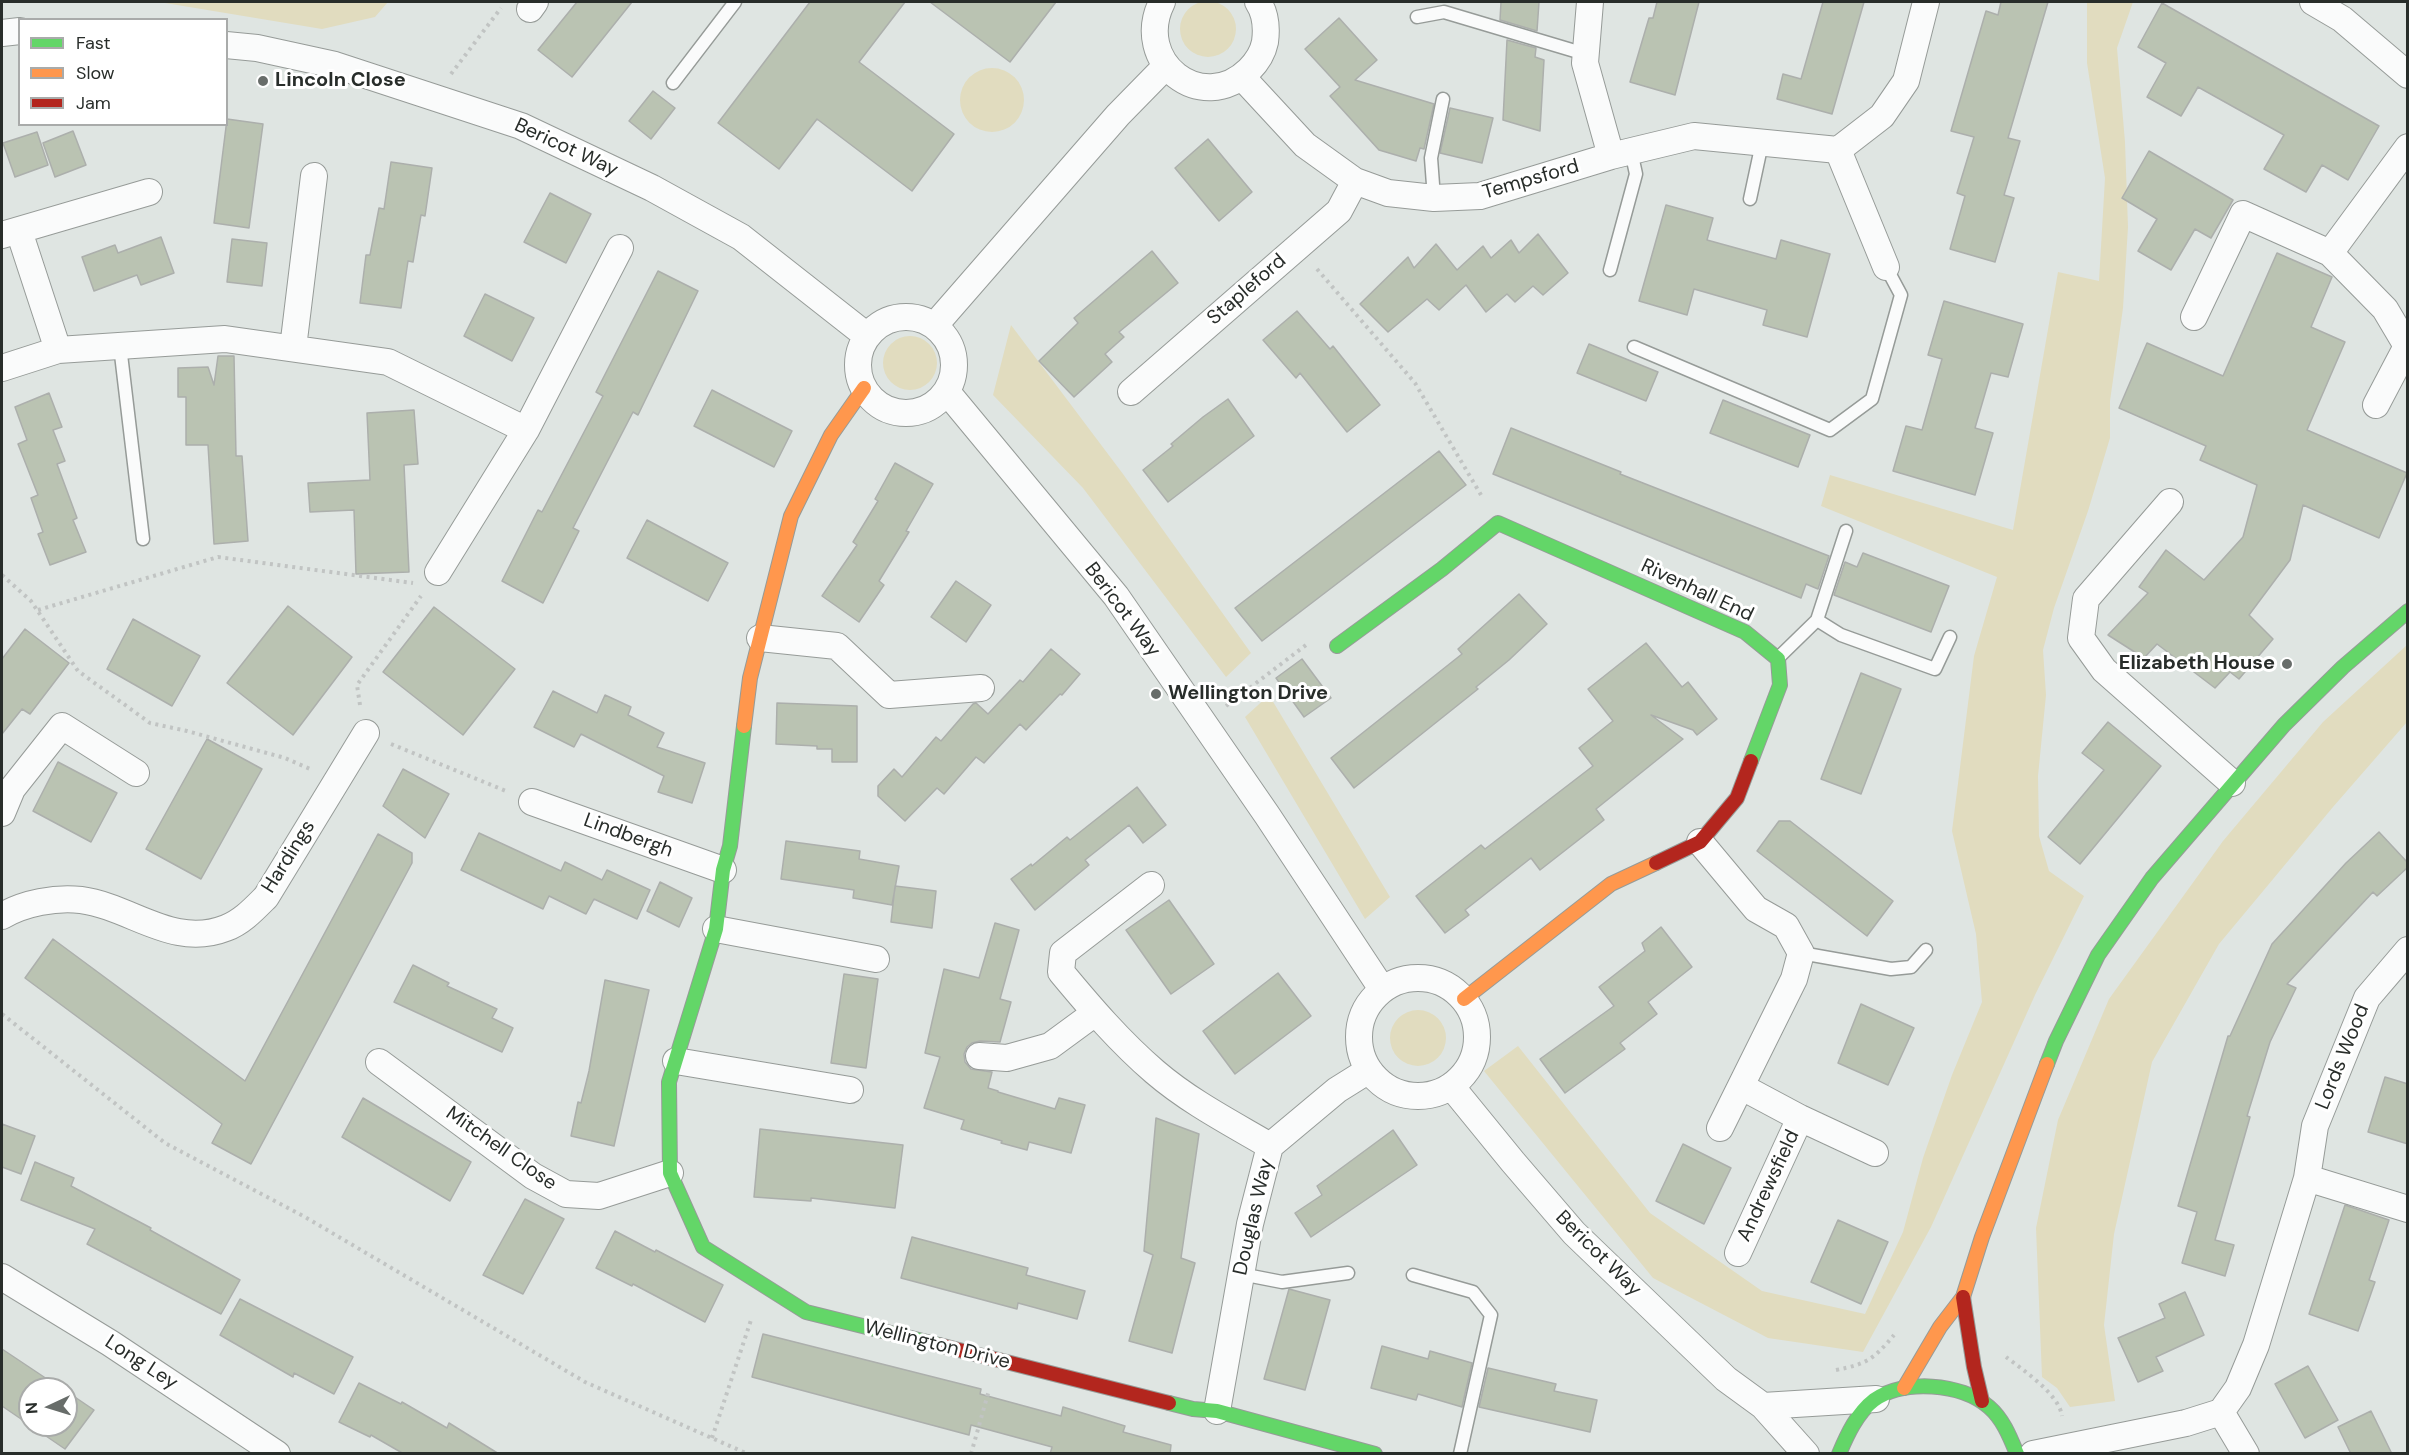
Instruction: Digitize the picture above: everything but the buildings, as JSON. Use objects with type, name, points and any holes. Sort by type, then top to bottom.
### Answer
[{"type":"street","points":[[1162,2],[1156,14],[1153,32],[1157,50],[1166,66],[1179,77],[1194,85],[1210,87],[1226,84],[1242,77],[1256,64],[1264,47],[1266,27],[1258,2]]},
{"type":"street","points":[[1590,2],[1584,63],[1621,153]]},
{"type":"street","points":[[1886,267],[1838,150],[1882,116],[1906,81],[1926,2]]},
{"type":"street","points":[[2313,2],[2342,19],[2408,75]]},
{"type":"street","points":[[2,33],[18,32]]},
{"type":"street","name":"Bericot Way","points":[[228,45],[257,48],[335,65],[521,126],[662,193],[741,237],[867,336]]},
{"type":"street","points":[[935,325],[1111,124],[1166,66]]},
{"type":"street","name":"Tempsford","points":[[1242,77],[1305,145],[1355,181],[1388,193],[1434,198],[1480,196],[1621,153],[1694,136],[1838,150]]},
{"type":"street","points":[[2330,253],[2408,147]]},
{"type":"street","points":[[293,348],[314,176]]},
{"type":"street","name":"Stapleford","points":[[1131,392],[1339,211],[1355,181]]},
{"type":"street","points":[[58,350],[10,233],[149,192]]},
{"type":"street","points":[[2194,317],[2243,214],[2330,253],[2385,309],[2407,346],[2376,405]]},
{"type":"street","points":[[433,578],[526,430],[620,248]]},
{"type":"street","points":[[906,316],[921,318],[935,325],[945,336],[952,349],[955,364],[953,378],[946,392],[935,404],[921,411],[904,413],[888,410],[874,401],[864,388],[858,362],[860,348],[867,336],[878,325],[891,318],[906,316]]},
{"type":"street","points":[[2,368],[58,350],[225,339],[388,362],[526,430]]},
{"type":"street","name":"Wellington Drive","points":[[864,388],[831,435],[791,516],[750,678],[730,846],[723,870],[716,929],[669,1082],[670,1173],[703,1247],[806,1312],[1193,1409],[1216,1411],[1375,1454]]},
{"type":"street","name":"Bericot Way","points":[[946,392],[1116,596],[1382,989]]},
{"type":"street","points":[[2170,502],[2086,600],[2081,638],[2104,670],[2232,783]]},
{"type":"street","points":[[1337,646],[1442,569],[1498,523]]},
{"type":"street","name":"Rivenhall End","points":[[1498,523],[1745,632],[1778,659]]},
{"type":"street","points":[[1904,1388],[1940,1327],[1964,1297],[1982,1237],[2056,1041],[2098,955],[2152,878],[2284,725],[2343,667],[2408,611]]},
{"type":"street","points":[[760,638],[837,646],[889,695],[981,688]]},
{"type":"street","points":[[1464,999],[1611,884],[1700,842],[1737,798],[1780,684],[1778,659]]},
{"type":"street","points":[[2,813],[12,789],[62,726],[136,772]]},
{"type":"street","name":"Hardings","points":[[3,910],[63,899],[83,900],[158,928],[182,934],[207,934],[229,928],[266,897],[365,734]]},
{"type":"street","name":"Lindbergh","points":[[532,802],[723,870]]},
{"type":"street","points":[[1700,842],[1755,909],[1786,926],[1801,953],[1794,979],[1720,1128]]},
{"type":"street","points":[[1151,885],[1063,952],[1061,972],[1095,1013],[1155,1072],[1196,1102],[1270,1146]]},
{"type":"street","points":[[716,929],[876,958]]},
{"type":"street","name":"Lords Wood","points":[[2221,1412],[2238,1388],[2248,1368],[2307,1178],[2315,1126],[2367,998],[2408,950]]},
{"type":"street","points":[[1416,977],[1434,979],[1450,987],[1464,999],[1474,1016],[1477,1036],[1475,1055],[1466,1072],[1451,1086],[1434,1094],[1416,1096],[1398,1093],[1382,1084],[1369,1071],[1362,1054],[1359,1036],[1361,1019],[1369,1002],[1382,989],[1398,981],[1416,977]]},
{"type":"street","points":[[979,1056],[1007,1058],[1050,1046],[1095,1013]]},
{"type":"street","points":[[676,1061],[850,1090]]},
{"type":"street","name":"Mitchell Close","points":[[379,1062],[533,1176],[566,1194],[599,1196],[670,1173]]},
{"type":"street","name":"Douglas Way","points":[[1216,1411],[1250,1224],[1270,1146],[1337,1090],[1369,1071]]},
{"type":"street","name":"Bericot Way","points":[[1451,1086],[1574,1233],[1726,1378],[1762,1406],[1806,1454]]},
{"type":"street","name":"Andrewsfield","points":[[1742,1087],[1800,1118],[1875,1153]]},
{"type":"street","name":"Andrewsfield","points":[[1738,1253],[1800,1118]]},
{"type":"street","points":[[2307,1178],[2408,1209]]},
{"type":"street","name":"Long Ley","points":[[2,1277],[110,1343],[277,1454]]},
{"type":"street","points":[[1964,1297],[1974,1367],[1982,1401]]},
{"type":"street","points":[[1762,1406],[1876,1399],[1904,1388],[1944,1388],[1982,1401],[2007,1427],[2017,1454]]},
{"type":"street","points":[[1839,1454],[1853,1423],[1876,1399]]},
{"type":"street","points":[[2033,1454],[2186,1423],[2221,1412],[2246,1454]]},
{"type":"lane","points":[[674,83],[735,2]]},
{"type":"lane","points":[[1417,17],[1443,12],[1585,54]]},
{"type":"lane","points":[[1434,198],[1431,158],[1443,99]]},
{"type":"lane","points":[[1750,199],[1762,143]]},
{"type":"lane","points":[[1610,270],[1636,174],[1621,153]]},
{"type":"lane","points":[[1634,347],[1830,430],[1872,399],[1901,295],[1886,267]]},
{"type":"lane","points":[[120,346],[143,539]]},
{"type":"lane","points":[[1778,659],[1817,620],[1846,531]]},
{"type":"lane","points":[[1817,620],[1841,635],[1935,669],[1950,637]]},
{"type":"lane","points":[[1801,953],[1891,969],[1911,967],[1926,950]]},
{"type":"lane","points":[[1241,1274],[1282,1282],[1348,1273]]},
{"type":"lane","points":[[1413,1275],[1473,1292],[1491,1315],[1460,1454]]},
{"type":"path","points":[[434,97],[505,2],[533,5]]},
{"type":"path","points":[[1297,246],[1415,383],[1498,523]]},
{"type":"path","points":[[38,610],[218,557],[433,578],[357,685],[365,734],[532,802]]},
{"type":"path","points":[[2,575],[31,601],[78,671],[150,723],[285,758],[336,779]]},
{"type":"path","points":[[1204,723],[1308,643],[1337,646]]},
{"type":"path","points":[[2,1014],[165,1143],[305,1217],[585,1382],[748,1454]]},
{"type":"path","points":[[712,1438],[762,1285]]},
{"type":"path","points":[[1832,1370],[1850,1367],[1875,1357],[1898,1331]]},
{"type":"path","points":[[2002,1354],[2037,1382],[2061,1409],[2062,1416]]},
{"type":"path","points":[[971,1454],[997,1360]]},
{"type":"shaded area","points":[[1208,1],[1219,3],[1228,9],[1234,18],[1236,29],[1234,40],[1228,49],[1219,55],[1208,57],[1197,55],[1188,49],[1182,40],[1180,29],[1182,18],[1188,9],[1197,3]]},
{"type":"shaded area","points":[[159,2],[388,2],[375,17],[322,29]]},
{"type":"shaded area","points":[[2087,2],[2133,2],[2117,48],[2125,142],[2128,227],[2123,308],[2110,401],[2110,438],[2088,511],[2054,608],[2043,650],[2046,695],[2038,776],[2039,836],[2049,871],[2084,896],[2035,995],[1931,1227],[1863,1352],[1768,1338],[1653,1278],[1484,1071],[1518,1046],[1650,1213],[1762,1291],[1865,1314],[1903,1232],[1923,1158],[1952,1075],[1982,1002],[1976,934],[1952,831],[1974,656],[1997,577],[1821,506],[1830,475],[2013,530],[2058,272],[2099,281],[2105,178],[2087,63]]},
{"type":"shaded area","points":[[992,68],[1015,77],[1024,100],[1015,123],[992,132],[969,123],[960,100],[969,77]]},
{"type":"shaded area","points":[[1011,325],[1123,474],[1251,653],[1226,677],[1083,488],[993,395]]},
{"type":"shaded area","points":[[905,336],[915,336],[925,340],[933,348],[937,363],[933,378],[925,386],[915,390],[905,390],[895,386],[887,378],[883,368],[883,358],[887,348],[895,340]]},
{"type":"shaded area","points":[[2407,645],[2407,722],[2219,944],[2152,1062],[2114,1234],[2104,1325],[2115,1401],[2070,1407],[2057,1388],[2042,1377],[2036,1228],[2058,1120],[2109,999],[2223,841],[2323,722]]},
{"type":"shaded area","points":[[1269,695],[1390,897],[1365,919],[1245,717]]},
{"type":"shaded area","points":[[1412,1010],[1424,1010],[1434,1014],[1442,1022],[1446,1038],[1442,1054],[1434,1062],[1424,1066],[1412,1066],[1402,1062],[1394,1054],[1390,1044],[1390,1032],[1394,1022],[1402,1014]]},
{"type":"traffic: fast","points":[[1337,646],[1442,569],[1498,523],[1745,632],[1778,659],[1780,685],[1751,761]]},
{"type":"traffic: fast","points":[[2047,1064],[2098,955],[2152,878],[2284,725],[2343,667],[2408,611]]},
{"type":"traffic: fast","points":[[744,726],[730,846],[723,870],[716,929],[669,1082],[670,1173],[703,1247],[806,1312],[939,1345]]},
{"type":"traffic: fast","points":[[1839,1454],[1849,1432],[1868,1405],[1886,1393],[1916,1387],[1948,1389],[1977,1399],[1994,1412],[2009,1435],[2017,1454]]},
{"type":"traffic: fast","points":[[1169,1403],[1193,1409],[1217,1411],[1375,1454]]},
{"type":"traffic: slow","points":[[744,726],[750,678],[791,516],[831,435],[864,388]]},
{"type":"traffic: slow","points":[[1464,999],[1611,884],[1656,863]]},
{"type":"traffic: slow","points":[[1904,1388],[1940,1327],[1963,1297],[1982,1237],[2047,1064]]},
{"type":"traffic: jam","points":[[1656,863],[1700,842],[1737,798],[1751,761]]},
{"type":"traffic: jam","points":[[1963,1297],[1982,1401]]},
{"type":"traffic: jam","points":[[939,1345],[1169,1403]]},
{"type":"place","name":"Lincoln Close","points":[[263,81]]},
{"type":"place","name":"Elizabeth House","points":[[2287,664]]},
{"type":"place","name":"Wellington Drive","points":[[1156,694]]}]
